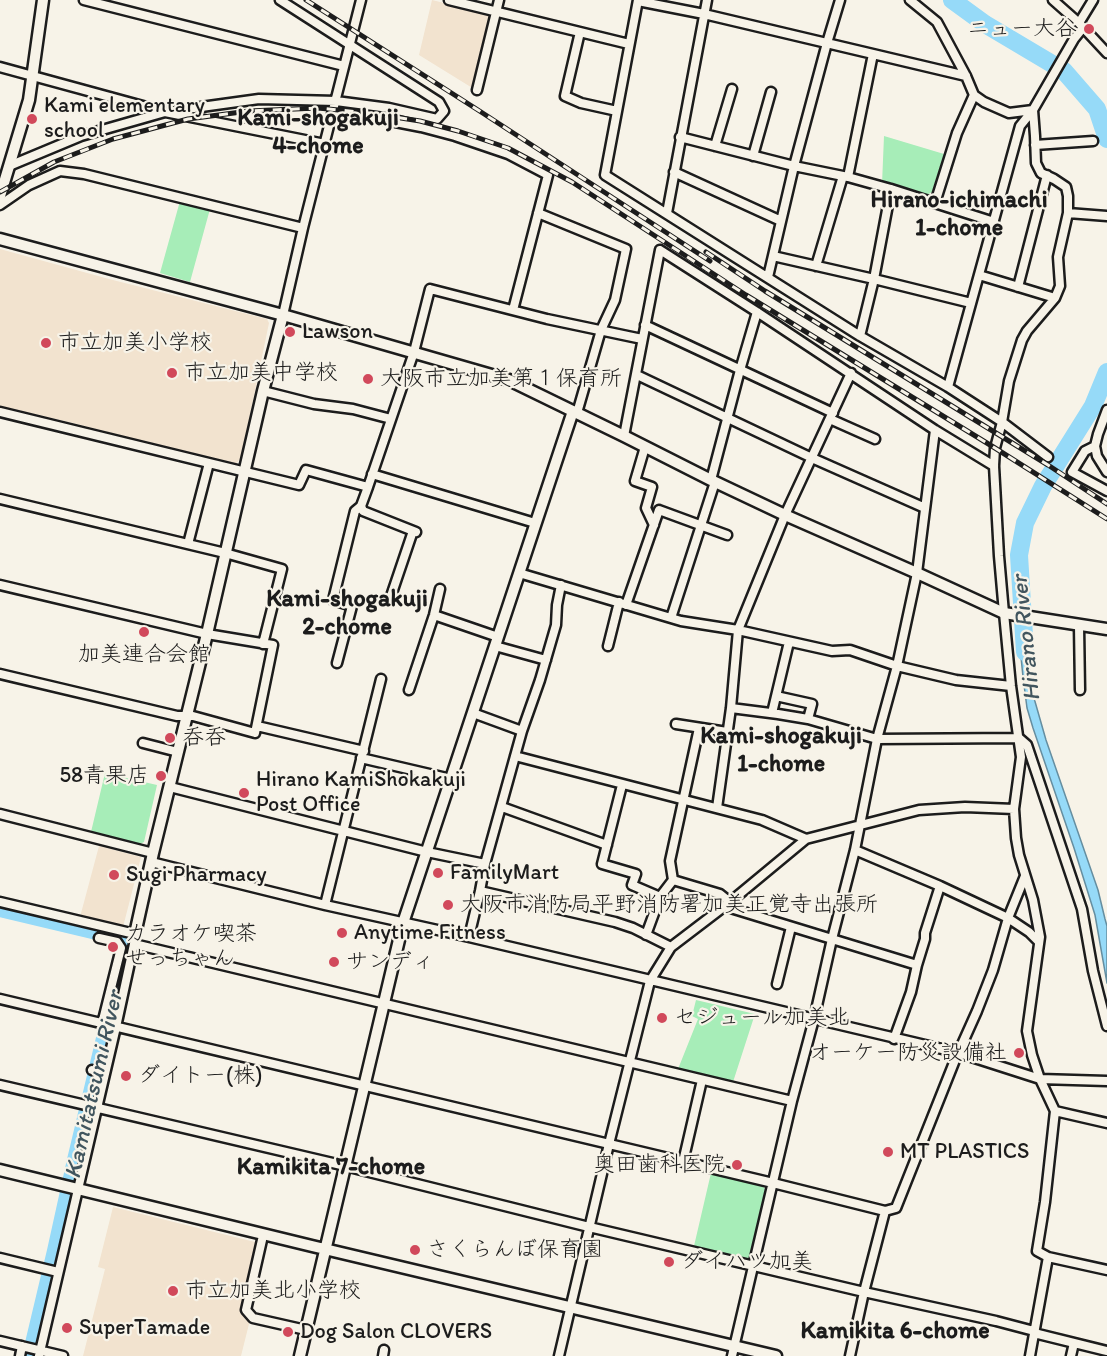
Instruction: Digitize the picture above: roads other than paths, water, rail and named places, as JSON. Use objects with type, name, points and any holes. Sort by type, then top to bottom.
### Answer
[{"type":"street","points":[[0,196],[28,100],[43,0]]},
{"type":"street","points":[[84,0],[345,66]]},
{"type":"street","points":[[9,166],[81,136],[165,112],[259,99],[336,101],[390,108],[438,119],[444,111],[439,102],[280,0]]},
{"type":"street","points":[[39,1352],[125,955],[134,939],[263,391],[361,0]]},
{"type":"street","points":[[449,0],[629,44]]},
{"type":"street","points":[[477,90],[499,0]]},
{"type":"street","points":[[966,76],[638,0],[605,175],[860,336],[948,387],[1002,422],[1048,457]]},
{"type":"street","points":[[667,213],[707,0]]},
{"type":"street","points":[[768,277],[840,0]]},
{"type":"street","points":[[910,0],[937,22],[974,95],[1009,113],[1032,110]]},
{"type":"street","points":[[1053,0],[1107,52]]},
{"type":"street","points":[[948,387],[1020,126],[1063,59],[1093,0]]},
{"type":"street","points":[[580,32],[565,96],[581,103],[617,111]]},
{"type":"street","points":[[816,266],[846,177],[873,54]]},
{"type":"street","points":[[0,68],[165,112],[325,144]]},
{"type":"street","points":[[714,146],[732,89]]},
{"type":"street","points":[[753,156],[771,92]]},
{"type":"street","points":[[935,203],[957,133],[974,95]]},
{"type":"street","points":[[1032,110],[1035,163],[1041,172],[1066,187],[1068,213],[1058,257],[1060,286],[1055,298],[1022,340],[1009,381],[995,448],[994,466],[999,556],[1007,614],[1011,686],[1021,757],[1014,809],[1016,838],[1033,900],[1040,937],[1027,1031],[1040,1079],[1055,1111],[1037,1251],[1048,1257],[1107,1270]]},
{"type":"street","points":[[332,115],[370,117],[456,136],[508,154],[548,174],[513,310]]},
{"type":"street","points":[[680,137],[891,189],[994,222]]},
{"type":"street","points":[[1035,145],[1093,141]]},
{"type":"street","points":[[0,205],[29,186],[60,171],[84,174],[303,228]]},
{"type":"street","points":[[674,172],[782,220]]},
{"type":"street","points":[[1018,287],[1047,175]]},
{"type":"street","points":[[860,336],[874,279],[891,189]]},
{"type":"street","points":[[300,1356],[403,923],[535,523],[575,412],[606,316],[615,300],[626,249],[538,213]]},
{"type":"street","points":[[1068,213],[1107,216]]},
{"type":"street","points":[[0,239],[283,315],[509,380],[785,515],[1007,614],[1107,630]]},
{"type":"street","points":[[624,436],[660,250],[935,430],[994,466]]},
{"type":"street","points":[[773,256],[971,303]]},
{"type":"street","points":[[979,275],[1055,298]]},
{"type":"street","points":[[337,663],[352,606],[333,600],[356,511],[361,506],[368,487],[414,352],[430,290],[642,339]]},
{"type":"street","points":[[671,618],[713,481],[727,418],[758,312]]},
{"type":"street","points":[[645,324],[875,439]]},
{"type":"street","points":[[717,807],[731,708],[738,630],[785,515],[851,373]]},
{"type":"street","points":[[636,375],[812,458],[925,508]]},
{"type":"street","points":[[263,391],[314,404],[353,409],[391,419]]},
{"type":"street","points":[[1107,410],[1095,446],[1097,456],[1107,472]]},
{"type":"street","points":[[0,412],[299,485],[306,470],[368,487]]},
{"type":"street","points":[[733,1351],[792,1101],[855,850],[877,739],[897,666],[917,573],[935,430]]},
{"type":"street","points":[[1095,446],[1085,451],[1072,472],[1107,491]]},
{"type":"street","points":[[645,447],[635,481],[652,487],[646,508],[654,525]]},
{"type":"street","points":[[189,544],[209,463]]},
{"type":"street","points":[[372,474],[535,523]]},
{"type":"street","points":[[0,499],[189,544],[282,569],[263,644]]},
{"type":"street","points":[[361,506],[363,511],[414,531],[391,596]]},
{"type":"street","points":[[608,646],[622,603],[659,510],[727,535]]},
{"type":"street","points":[[519,573],[681,621],[738,630],[832,651],[850,650],[897,666],[956,680],[1011,686]]},
{"type":"street","points":[[0,585],[207,634],[273,645],[255,733],[193,716],[177,717],[0,674]]},
{"type":"street","points":[[469,937],[485,864],[515,756],[556,625],[561,585]]},
{"type":"street","points":[[409,690],[434,615],[440,589]]},
{"type":"street","points":[[434,615],[546,660]]},
{"type":"street","points":[[1078,626],[1080,690]]},
{"type":"street","points":[[772,713],[789,642]]},
{"type":"street","points":[[324,905],[381,680]]},
{"type":"street","points":[[776,696],[812,704],[808,719]]},
{"type":"street","points":[[731,708],[808,719],[877,739],[1019,738],[1027,745],[1080,903],[1093,971],[1107,1026]]},
{"type":"street","points":[[472,713],[522,731]]},
{"type":"street","points":[[676,724],[727,732]]},
{"type":"street","points":[[257,726],[451,779]]},
{"type":"street","points":[[646,935],[660,897],[673,880],[670,861],[699,728]]},
{"type":"street","points":[[143,743],[178,752]]},
{"type":"street","points":[[515,756],[683,801],[717,807],[762,820],[806,839]]},
{"type":"street","points":[[622,785],[602,864],[636,874],[632,885],[660,897]]},
{"type":"street","points":[[170,787],[427,852],[485,864]]},
{"type":"street","points":[[502,807],[607,845]]},
{"type":"street","points":[[559,1356],[609,1144],[651,981],[670,947],[806,839],[919,810],[965,807],[1014,809]]},
{"type":"street","points":[[0,814],[324,905],[959,1053],[1040,1079],[1107,1080]]},
{"type":"street","points":[[855,850],[1008,918],[1039,942]]},
{"type":"street","points":[[0,999],[885,1211],[896,1208],[978,1011],[1008,918],[1025,876]]},
{"type":"street","points":[[673,880],[720,894],[727,904],[791,927],[917,965]]},
{"type":"street","points":[[894,1039],[911,992],[925,933],[940,886]]},
{"type":"street","points":[[480,891],[615,922],[670,947]]},
{"type":"street","points":[[0,902],[385,1004],[792,1101]]},
{"type":"street","points":[[777,984],[791,927]]},
{"type":"street","points":[[99,938],[117,942],[125,955]]},
{"type":"street","points":[[109,1025],[121,973]]},
{"type":"street","points":[[683,1162],[702,1080]]},
{"type":"street","points":[[0,1085],[864,1292],[996,1321],[1107,1351]]},
{"type":"street","points":[[1055,1111],[1107,1123]]},
{"type":"street","points":[[0,1170],[571,1307],[733,1351],[776,1356]]},
{"type":"street","points":[[850,1356],[885,1211]]},
{"type":"street","points":[[262,1240],[246,1310],[253,1318],[306,1330]]},
{"type":"street","points":[[1030,1356],[1048,1257]]},
{"type":"street","points":[[0,1258],[58,1272]]},
{"type":"street","points":[[0,1341],[63,1356]]},
{"type":"street","points":[[1071,1356],[1074,1343]]},
{"type":"street","points":[[20,1356],[23,1347]]},
{"type":"water","points":[[1018,627],[1028,628],[1029,661],[1034,698],[1046,740],[1098,890],[1107,926],[1107,983],[1095,915],[1027,708]]},
{"type":"waterway","name":"Hirano River","points":[[952,0],[985,24],[1064,71],[1097,109],[1107,139]]},
{"type":"waterway","name":"Hirano River","points":[[1025,652],[1019,555],[1025,523],[1043,486],[1093,406],[1107,372]]},
{"type":"waterway","name":"Kamitatsumi River","points":[[0,908],[122,937],[127,946],[31,1356]]},
{"type":"railway","points":[[306,0],[710,261]]},
{"type":"railway","points":[[0,192],[54,162],[113,139],[188,119],[249,111],[318,108],[420,121],[458,131],[508,148],[572,182],[746,295],[1107,519]]},
{"type":"railway","points":[[706,252],[1107,504]]},
{"type":"place","name":"ニュー大谷","points":[[1089,29]]},
{"type":"place","name":"Kami elementary school","points":[[32,119]]},
{"type":"place","name":"Lawson","points":[[290,332]]},
{"type":"place","name":"市立加美小学校","points":[[46,343]]},
{"type":"place","name":"市立加美中学校","points":[[172,373]]},
{"type":"place","name":"大阪市立加美第１保育所","points":[[368,379]]},
{"type":"place","name":"加美連合会館","points":[[144,632]]},
{"type":"place","name":"呑呑","points":[[170,738]]},
{"type":"place","name":"58青果店","points":[[161,776]]},
{"type":"place","name":"Hirano KamiShokakuji Post Office","points":[[244,793]]},
{"type":"place","name":"FamilyMart","points":[[438,873]]},
{"type":"place","name":"Sugi Pharmacy","points":[[114,875]]},
{"type":"place","name":"大阪市消防局平野消防署加美正覚寺出張所","points":[[448,905]]},
{"type":"place","name":"Anytime Fitness","points":[[342,933]]},
{"type":"place","name":"カラオケ喫茶 せっちゃん","points":[[113,947]]},
{"type":"place","name":"サンディ","points":[[334,962]]},
{"type":"place","name":"セジュール加美北","points":[[662,1018]]},
{"type":"place","name":"オーケー防災設備社","points":[[1019,1053]]},
{"type":"place","name":"ダイトー(株)","points":[[126,1076]]},
{"type":"place","name":"MT PLASTICS","points":[[888,1152]]},
{"type":"place","name":"奥田歯科医院","points":[[737,1165]]},
{"type":"place","name":"さくらんぼ保育園","points":[[415,1250]]},
{"type":"place","name":"ダイハツ加美","points":[[669,1262]]},
{"type":"place","name":"市立加美北小学校","points":[[173,1291]]},
{"type":"place","name":"SuperTamade","points":[[67,1328]]},
{"type":"place","name":"Dog Salon CLOVERS","points":[[288,1332]]},
{"type":"district","name":"Kami-shogakuji 4-chome","points":[[318,133]]},
{"type":"district","name":"Hirano-ichimachi 1-chome","points":[[959,215]]},
{"type":"district","name":"Kami-shogakuji 2-chome","points":[[347,614]]},
{"type":"district","name":"Kami-shogakuji 1-chome","points":[[781,751]]},
{"type":"district","name":"Kamikita 7-chome","points":[[331,1168]]},
{"type":"district","name":"Kamikita 6-chome","points":[[895,1332]]}]
